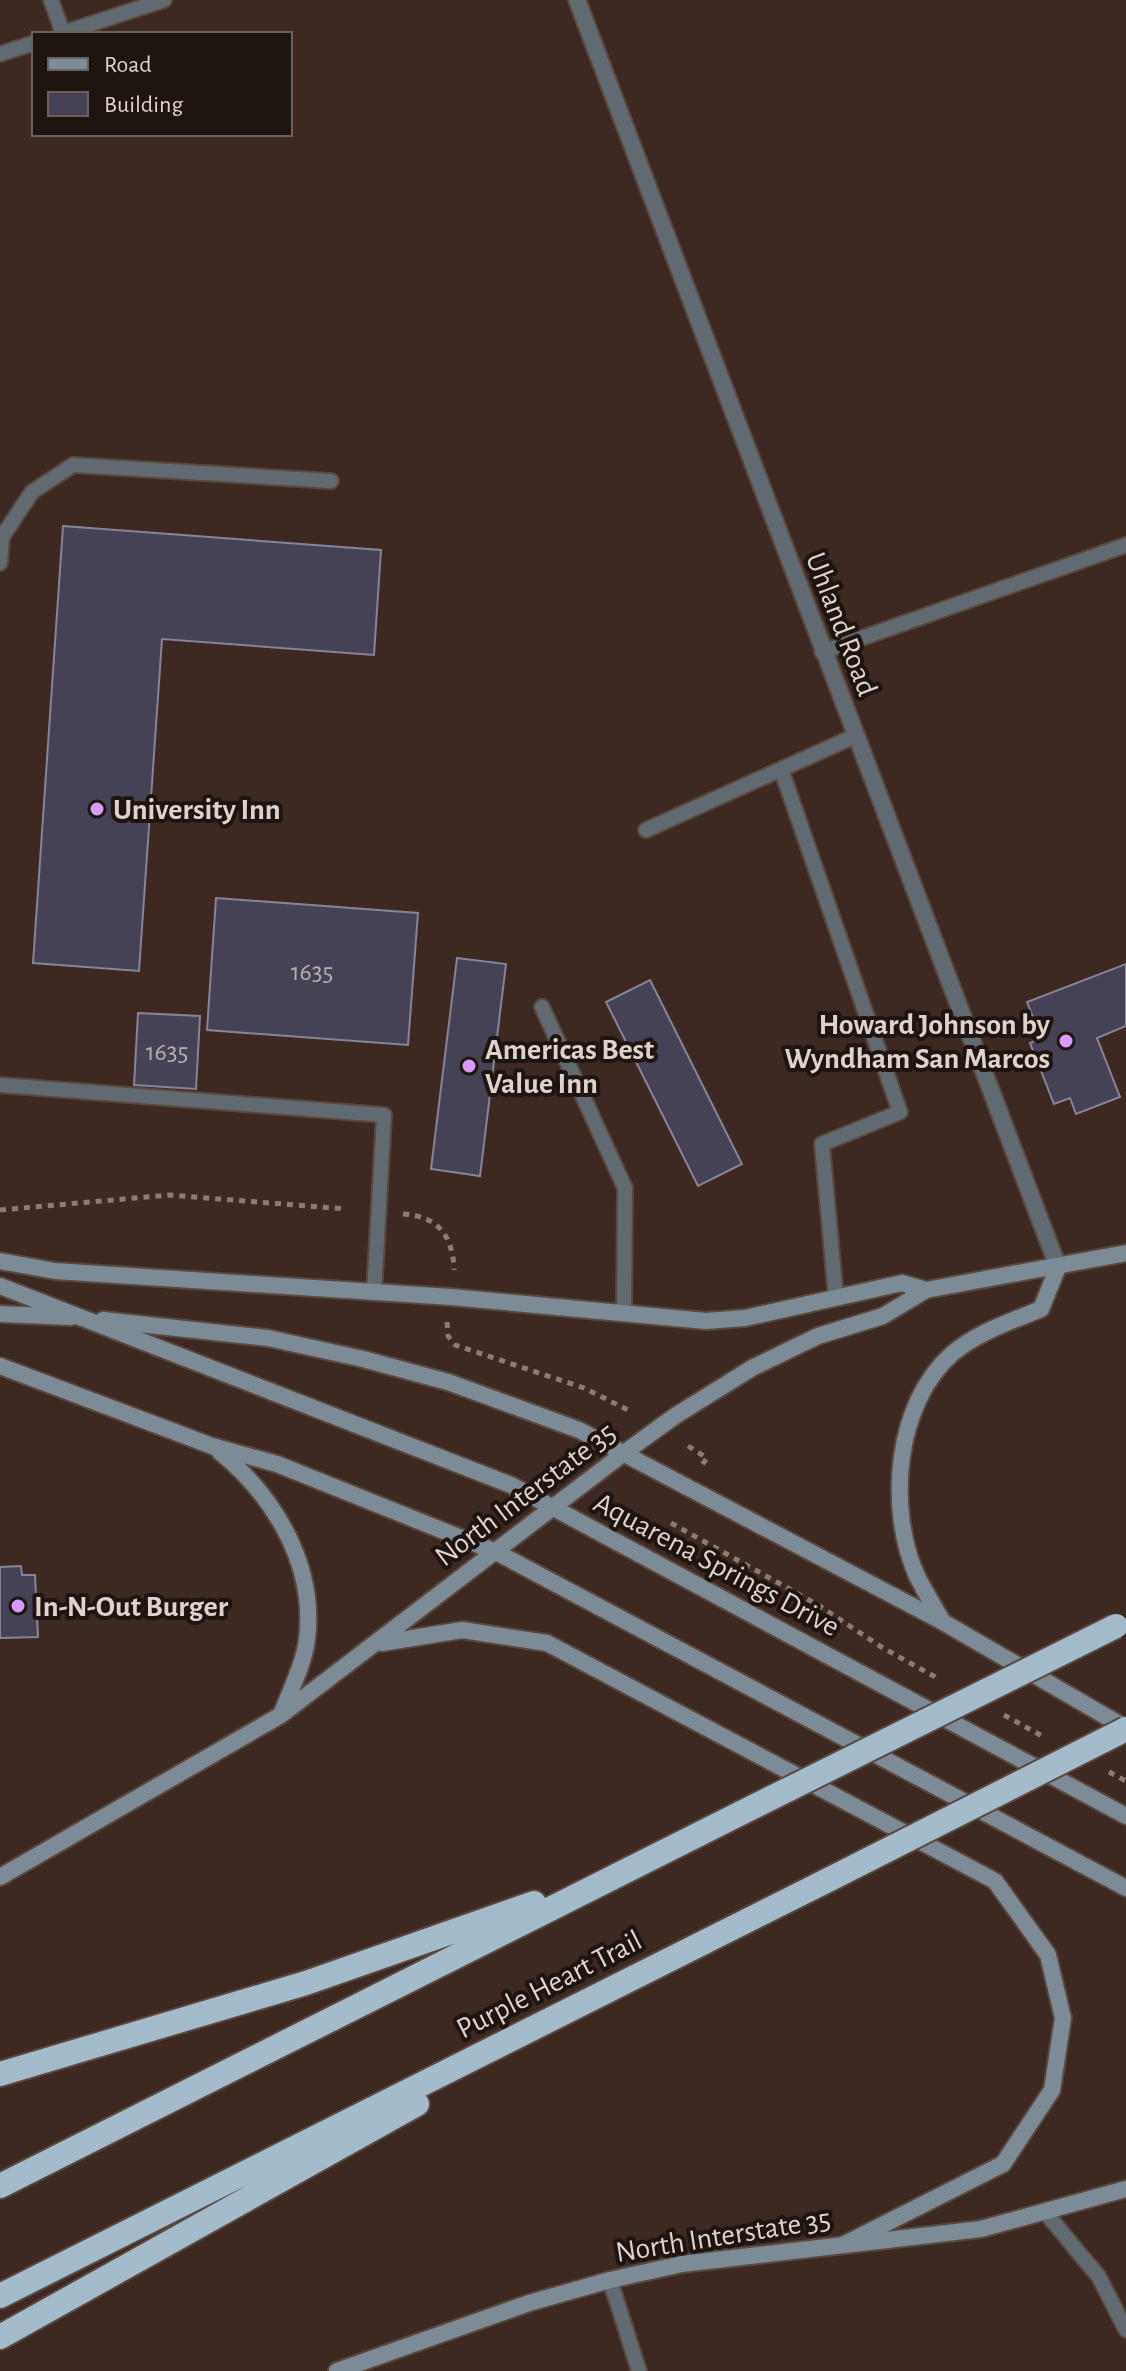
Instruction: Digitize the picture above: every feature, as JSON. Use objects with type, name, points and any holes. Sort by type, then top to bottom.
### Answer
[{"type":"highway","points":[[0,2186],[1121,1623]]},
{"type":"highway","name":"Purple Heart Trail","points":[[0,2296],[1126,1729]]},
{"type":"highway","points":[[0,2074],[306,1983],[624,1872]]},
{"type":"highway","points":[[0,2337],[715,1937]]},
{"type":"main road","name":"North Interstate 35","points":[[0,1877],[281,1715],[624,1453],[675,1416],[752,1368],[818,1336],[883,1316],[926,1290],[1126,1253]]},
{"type":"main road","points":[[0,1261],[55,1271],[374,1293],[706,1321],[745,1318],[902,1283],[926,1290]]},
{"type":"main road","points":[[943,1622],[915,1572],[898,1484],[902,1446],[932,1376],[953,1352],[1041,1309],[1058,1267]]},
{"type":"main road","name":"Aquarena Springs Drive","points":[[0,1286],[511,1485],[1126,1816]]},
{"type":"main road","points":[[0,1314],[80,1317],[268,1338],[448,1382],[579,1430],[943,1622],[1126,1729]]},
{"type":"main road","points":[[0,1366],[212,1446],[277,1464],[496,1552],[1126,1888]]},
{"type":"main road","points":[[212,1446],[251,1478],[292,1540],[310,1605],[307,1643],[281,1715]]},
{"type":"main road","points":[[379,1643],[462,1630],[547,1643],[995,1881],[1048,1955],[1063,2018],[1052,2090],[1003,2164],[843,2245]]},
{"type":"main road","name":"North Interstate 35","points":[[337,2371],[529,2303],[610,2280],[682,2264],[981,2229],[1126,2189]]},
{"type":"street","name":"Uhland Road","points":[[577,0],[1058,1267]]},
{"type":"lane","points":[[51,0],[60,32]]},
{"type":"lane","points":[[67,32],[164,0]]},
{"type":"lane","points":[[0,54],[32,44]]},
{"type":"lane","points":[[0,563],[2,537],[32,492],[73,465],[331,481]]},
{"type":"lane","points":[[822,652],[1126,545]]},
{"type":"lane","points":[[646,830],[855,736]]},
{"type":"lane","points":[[781,769],[900,1112],[822,1144],[836,1298]]},
{"type":"lane","points":[[542,1007],[625,1188],[624,1313]]},
{"type":"lane","points":[[0,1085],[384,1115],[374,1293]]},
{"type":"lane","points":[[1045,2212],[1099,2277],[1126,2330]]},
{"type":"lane","points":[[610,2280],[639,2371]]},
{"type":"path","points":[[0,1210],[169,1195],[346,1209]]},
{"type":"path","points":[[403,1214],[434,1220],[445,1233],[454,1253],[454,1275]]},
{"type":"path","points":[[447,1322],[448,1336],[455,1345],[584,1388],[630,1411]]},
{"type":"path","points":[[688,1446],[707,1458],[698,1471]]},
{"type":"path","points":[[671,1523],[818,1605],[883,1648],[950,1685]]},
{"type":"path","points":[[991,1707],[1058,1744]]},
{"type":"path","points":[[1099,1767],[1126,1781]]},
{"type":"building","name":"University Inn","points":[[63,526],[381,550],[374,655],[162,639],[139,971],[33,963]]},
{"type":"building","name":"University Inn","points":[[216,898],[418,913],[408,1045],[207,1030]]},
{"type":"building","name":"Americas Best Value Inn","points":[[457,958],[506,964],[480,1176],[431,1169]]},
{"type":"building","name":"Howard Johnson by Wyndham San Marcos","points":[[1126,964],[1126,1026],[1097,1038],[1120,1097],[1076,1114],[1070,1098],[1054,1104],[1030,1043],[1041,1038],[1027,1002]]},
{"type":"building","name":"Americas Best Value Inn","points":[[650,980],[742,1164],[698,1186],[606,1002]]},
{"type":"building","points":[[138,1013],[200,1016],[196,1089],[134,1085]]},
{"type":"building","name":"In-N-Out Burger","points":[[21,1566],[22,1575],[35,1575],[38,1637],[0,1638],[0,1567]]},
{"type":"place","name":"University Inn","points":[[97,809]]},
{"type":"place","name":"Howard Johnson by Wyndham San Marcos","points":[[1066,1041]]},
{"type":"place","name":"Americas Best Value Inn","points":[[469,1066]]},
{"type":"place","name":"In-N-Out Burger","points":[[18,1606]]}]
